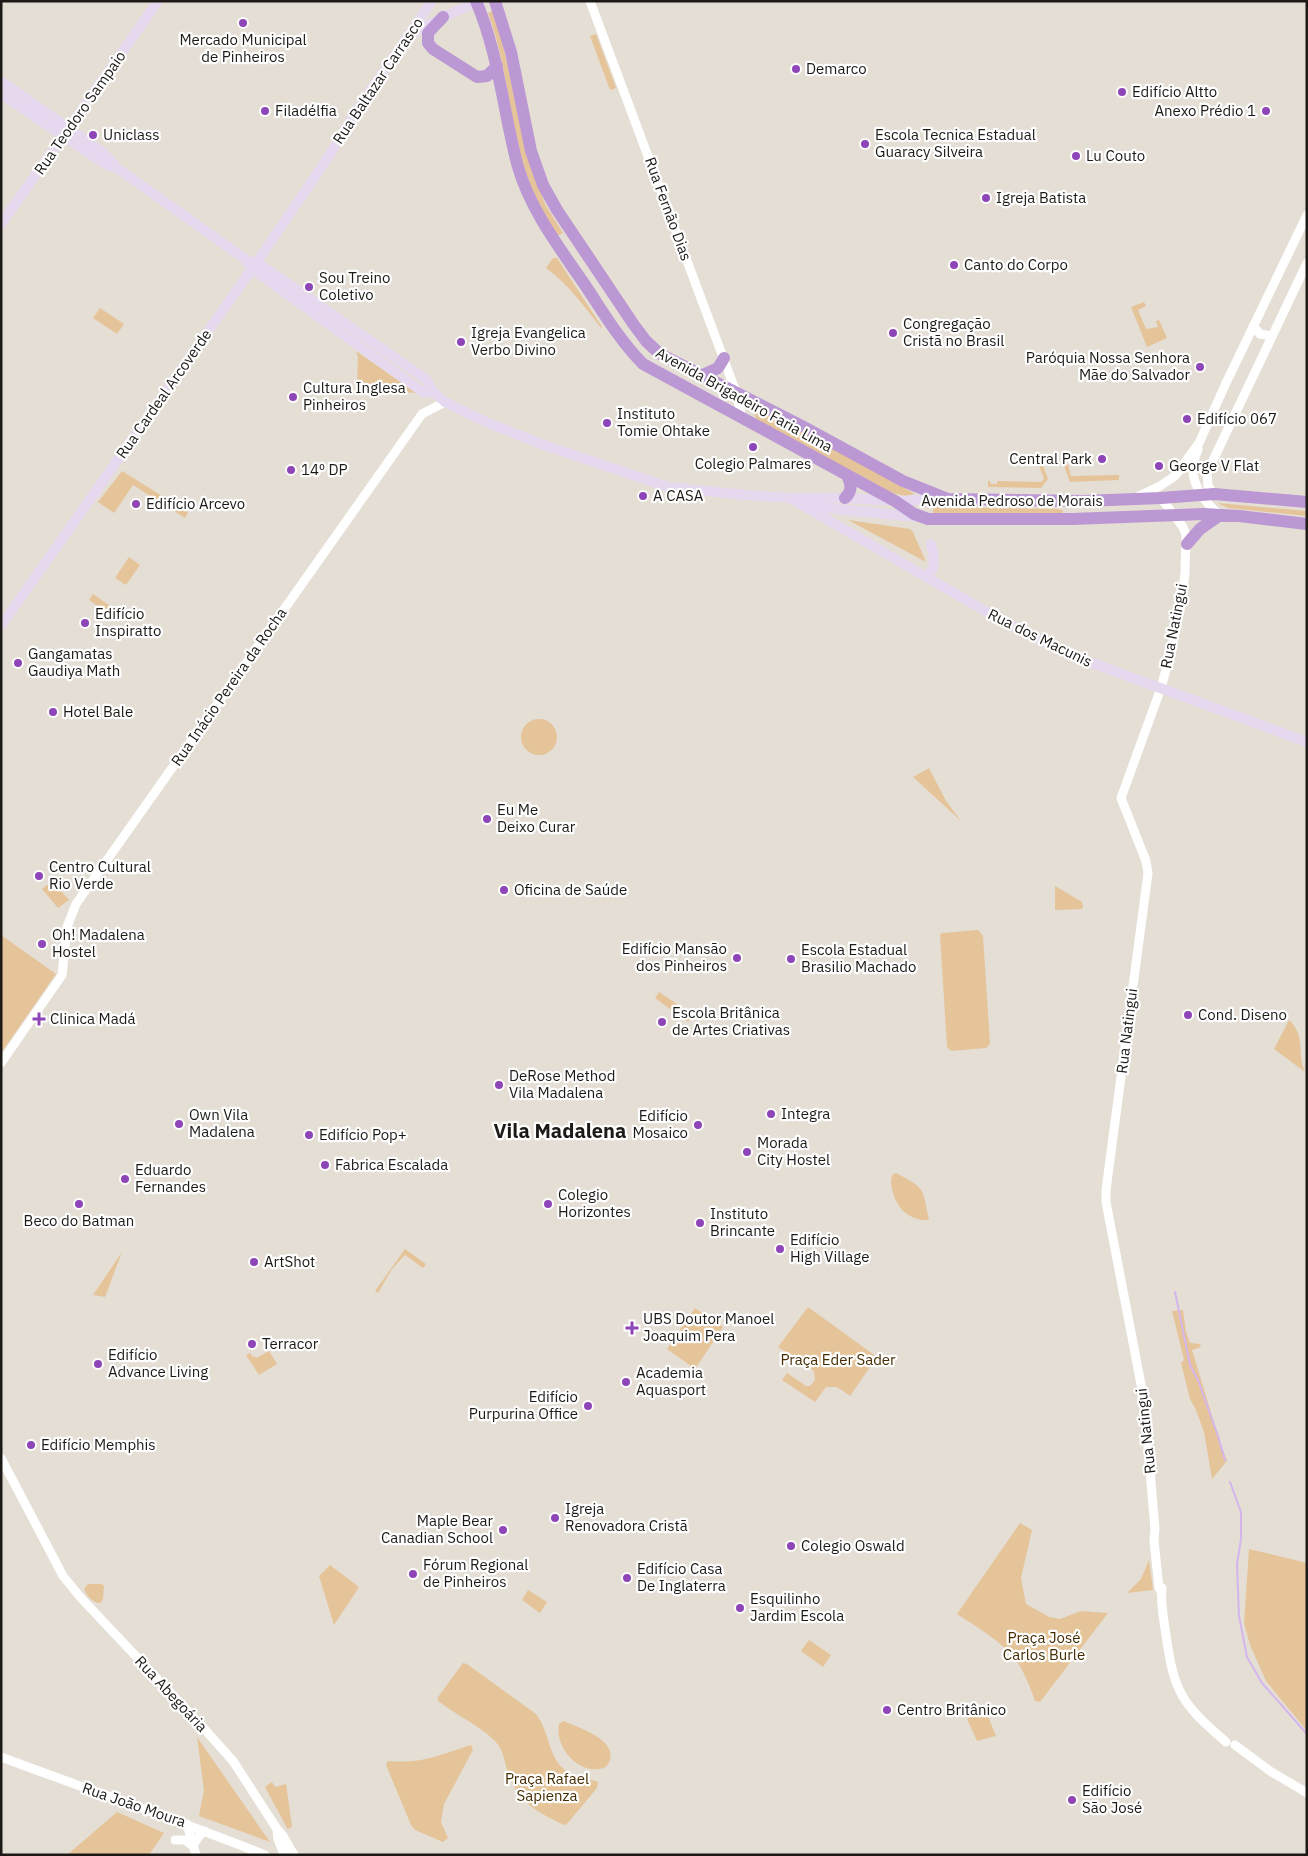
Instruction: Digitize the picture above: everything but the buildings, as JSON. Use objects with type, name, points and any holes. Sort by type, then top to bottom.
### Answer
[{"type":"highway","name":"Avenida Brigadeiro Faria Lima","points":[[496,1],[511,52],[531,151],[543,185],[557,210],[646,341],[655,350],[903,481],[948,499]]},
{"type":"highway","name":"Avenida Brigadeiro Faria Lima","points":[[478,2],[497,66],[508,124],[526,191],[532,204],[559,246],[632,353],[643,364],[895,501],[921,518]]},
{"type":"highway","points":[[443,17],[428,33],[428,43],[433,49],[477,77],[487,76],[497,66]]},
{"type":"highway","points":[[559,246],[566,242],[575,244],[621,314],[630,319]]},
{"type":"highway","points":[[703,376],[718,368],[724,358]]},
{"type":"highway","points":[[845,498],[851,486],[847,475]]},
{"type":"highway","points":[[1208,494],[1307,502]]},
{"type":"highway","name":"Avenida Pedroso de Morais","points":[[948,499],[1084,501],[1208,494]]},
{"type":"highway","points":[[1187,544],[1200,529],[1220,514],[1307,524]]},
{"type":"highway","name":"Avenida Pedroso de Morais","points":[[921,518],[928,520],[1072,520],[1220,514]]},
{"type":"highway","points":[[1264,519],[1284,517],[1307,519]]},
{"type":"main road","name":"Rua Teodoro Sampaio","points":[[1,224],[158,1]]},
{"type":"main road","name":"Rua Baltazar Carrasco","points":[[325,162],[367,95],[432,1]]},
{"type":"main road","points":[[409,35],[443,17],[478,2]]},
{"type":"main road","name":"Avenida Pedroso de Morais","points":[[1,81],[103,163],[117,168],[252,264],[427,380],[434,392],[445,402],[488,423],[520,436],[668,487],[790,498],[845,498],[895,501],[948,499]]},
{"type":"main road","name":"Avenida Pedroso de Morais","points":[[1,94],[65,132]]},
{"type":"main road","name":"Rua Cardeal Arcoverde","points":[[1,626],[325,162]]},
{"type":"main road","name":"Avenida Pedroso de Morais","points":[[790,498],[825,508],[921,518]]},
{"type":"main road","name":"Rua dos Macunis","points":[[790,498],[990,614],[1068,654],[1307,742]]},
{"type":"main road","points":[[927,577],[932,571],[934,564],[931,544]]},
{"type":"street","name":"Rua Fernão Dias","points":[[590,1],[724,358],[736,392],[742,418]]},
{"type":"street","points":[[1131,499],[1169,481],[1180,471],[1199,444],[1307,215]]},
{"type":"street","points":[[1220,514],[1210,506],[1207,473],[1307,263]]},
{"type":"street","points":[[1254,326],[1260,334],[1272,336]]},
{"type":"street","name":"Rua Inácio Pereira da Rocha","points":[[1,1069],[3,1060],[51,993],[63,972],[67,927],[76,904],[422,414],[445,402]]},
{"type":"street","points":[[1199,444],[1193,472],[1195,482],[1208,494]]},
{"type":"street","points":[[1161,498],[1184,529],[1187,544]]},
{"type":"street","name":"Rua Natingui","points":[[1187,544],[1179,619],[1161,688],[1121,798],[1146,861],[1148,873],[1107,1181],[1106,1202],[1144,1400],[1168,1653],[1176,1684],[1189,1708],[1230,1744],[1307,1793]]},
{"type":"street","name":"Rua Abegoária","points":[[1,1458],[57,1566],[81,1598],[168,1696],[233,1761],[294,1855]]},
{"type":"street","name":"Rua João Moura","points":[[1,1758],[187,1824],[266,1855]]},
{"type":"street","points":[[187,1824],[195,1850]]},
{"type":"street","name":"Rua Abegoária","points":[[277,1829],[278,1839],[284,1855]]},
{"type":"street","points":[[195,1850],[199,1836],[206,1831]]},
{"type":"street","points":[[266,1855],[276,1850],[278,1839]]},
{"type":"street","points":[[175,1840],[185,1840],[195,1850]]},
{"type":"green space","points":[[495,10],[530,165],[545,204],[563,233],[557,236],[537,201],[523,163],[499,50],[488,13]]},
{"type":"green space","points":[[596,34],[616,88],[610,90],[590,36]]},
{"type":"green space","points":[[553,258],[557,258],[601,328],[569,289],[546,268]]},
{"type":"green space","points":[[1144,302],[1146,306],[1138,310],[1146,329],[1158,327],[1156,321],[1159,320],[1167,338],[1147,347],[1131,307]]},
{"type":"green space","points":[[100,308],[124,324],[117,334],[93,318]]},
{"type":"green space","points":[[356,351],[416,393],[357,389],[358,357]]},
{"type":"green space","points":[[748,401],[915,494],[905,496],[884,491],[757,421]]},
{"type":"green space","points":[[1041,460],[1048,479],[1041,488],[988,487],[988,481],[991,484],[997,484],[997,481],[1041,482],[1044,479],[1037,461]]},
{"type":"green space","points":[[1068,464],[1071,476],[1119,475],[1119,480],[1070,482],[1064,466]]},
{"type":"green space","points":[[122,471],[188,512],[185,518],[133,485],[114,513],[98,502]]},
{"type":"green space","points":[[1217,503],[1307,511],[1307,516],[1228,508]]},
{"type":"green space","points":[[933,507],[1060,509],[1063,511],[1062,514],[933,514]]},
{"type":"green space","points":[[848,520],[910,529],[926,562]]},
{"type":"green space","points":[[129,557],[140,565],[126,585],[115,578]]},
{"type":"green space","points":[[93,594],[124,616],[120,622],[89,600]]},
{"type":"green space","points":[[539,719],[546,720],[552,724],[556,730],[556,744],[552,750],[546,754],[539,755],[532,754],[526,750],[522,744],[521,737],[522,730],[526,724],[532,720]]},
{"type":"green space","points":[[929,768],[946,801],[961,821],[913,777]]},
{"type":"green space","points":[[52,881],[69,900],[58,908],[42,889]]},
{"type":"green space","points":[[1055,886],[1082,902],[1082,909],[1055,910]]},
{"type":"green space","points":[[978,930],[983,936],[990,1044],[986,1048],[951,1051],[947,1047],[940,935],[942,933]]},
{"type":"green space","points":[[1,935],[56,974],[1,1053]]},
{"type":"green space","points":[[659,992],[693,1015],[688,1022],[655,998]]},
{"type":"green space","points":[[1289,1020],[1300,1039],[1302,1065],[1305,1072],[1274,1049]]},
{"type":"green space","points":[[896,1173],[913,1182],[921,1190],[929,1220],[910,1216],[900,1207],[891,1185],[892,1176]]},
{"type":"green space","points":[[405,1249],[426,1264],[423,1268],[405,1255],[392,1269],[378,1293],[375,1291]]},
{"type":"green space","points":[[122,1252],[105,1297],[93,1295]]},
{"type":"green space","name":"Praça Eder Sader","points":[[808,1307],[877,1357],[850,1396],[837,1387],[826,1387],[815,1402],[782,1380],[787,1373],[806,1386],[810,1386],[815,1380],[814,1371],[778,1347]]},
{"type":"green space","points":[[695,1308],[723,1327],[695,1369],[667,1349]]},
{"type":"green space","points":[[1183,1310],[1186,1332],[1190,1343],[1200,1344],[1201,1347],[1192,1350],[1227,1461],[1212,1479],[1204,1432],[1190,1399],[1181,1363],[1184,1360],[1172,1311]]},
{"type":"green space","points":[[269,1351],[277,1364],[259,1375],[246,1355],[250,1353],[256,1358]]},
{"type":"green space","name":"Praça José Carlos Burle","points":[[1020,1523],[1032,1530],[1021,1578],[1026,1604],[1049,1617],[1060,1619],[1081,1611],[1108,1613],[1040,1702],[1035,1701],[1021,1669],[1009,1652],[957,1614]]},
{"type":"green space","points":[[1249,1549],[1307,1563],[1307,1731],[1266,1681],[1250,1645],[1244,1623]]},
{"type":"green space","points":[[1149,1560],[1153,1590],[1127,1593],[1141,1579]]},
{"type":"green space","points":[[330,1565],[359,1587],[334,1625],[319,1576]]},
{"type":"green space","points":[[88,1584],[102,1584],[104,1586],[103,1599],[100,1603],[92,1600],[86,1594],[84,1589]]},
{"type":"green space","points":[[528,1590],[547,1602],[540,1613],[522,1600]]},
{"type":"green space","points":[[809,1640],[831,1655],[823,1667],[801,1651]]},
{"type":"green space","name":"Praça Rafael Sapienza","points":[[463,1663],[536,1714],[555,1759],[568,1773],[579,1778],[598,1782],[597,1788],[566,1825],[544,1815],[522,1798],[512,1783],[498,1744],[482,1730],[438,1701],[438,1697]]},
{"type":"green space","points":[[985,1709],[996,1736],[977,1741],[967,1719]]},
{"type":"green space","points":[[563,1721],[589,1732],[605,1743],[610,1750],[610,1758],[606,1767],[597,1769],[587,1768],[571,1759],[565,1751],[559,1733],[559,1724]]},
{"type":"green space","points":[[197,1737],[270,1842],[199,1816],[204,1790]]},
{"type":"green space","points":[[471,1745],[473,1750],[444,1804],[441,1822],[448,1838],[443,1842],[415,1830],[411,1825],[386,1765],[388,1761],[421,1760]]},
{"type":"green space","points":[[272,1782],[275,1787],[286,1784],[292,1826],[289,1829],[265,1787]]},
{"type":"green space","points":[[117,1812],[164,1833],[149,1855],[67,1855]]},
{"type":"waterway","points":[[1175,1292],[1190,1365],[1198,1380],[1225,1460]]},
{"type":"waterway","points":[[1230,1482],[1241,1512],[1241,1539],[1237,1564],[1239,1616],[1247,1657],[1262,1683],[1307,1734]]},
{"type":"place","name":"Mercado Municipal de Pinheiros","points":[[243,23]]},
{"type":"place","name":"Demarco","points":[[796,69]]},
{"type":"place","name":"Edifício Altto","points":[[1122,92]]},
{"type":"place","name":"Filadélfia","points":[[265,111]]},
{"type":"place","name":"Anexo Prédio 1","points":[[1266,111]]},
{"type":"place","name":"Uniclass","points":[[93,135]]},
{"type":"place","name":"Escola Tecnica Estadual Guaracy Silveira","points":[[865,144]]},
{"type":"place","name":"Lu Couto","points":[[1076,156]]},
{"type":"place","name":"Igreja Batista","points":[[986,198]]},
{"type":"place","name":"Canto do Corpo","points":[[954,265]]},
{"type":"place","name":"Sou Treino Coletivo","points":[[309,287]]},
{"type":"place","name":"Congregação Cristã no Brasil","points":[[893,333]]},
{"type":"place","name":"Igreja Evangelica Verbo Divino","points":[[461,342]]},
{"type":"place","name":"Paróquia Nossa Senhora Mãe do Salvador","points":[[1200,367]]},
{"type":"place","name":"Cultura Inglesa Pinheiros","points":[[293,397]]},
{"type":"place","name":"Edifício 067","points":[[1187,419]]},
{"type":"place","name":"Instituto Tomie Ohtake","points":[[607,423]]},
{"type":"place","name":"Colegio Palmares","points":[[753,447]]},
{"type":"place","name":"Central Park","points":[[1102,459]]},
{"type":"place","name":"George V Flat","points":[[1159,466]]},
{"type":"place","name":"14º DP","points":[[291,470]]},
{"type":"place","name":"A CASA","points":[[643,496]]},
{"type":"place","name":"Edifício Arcevo","points":[[136,504]]},
{"type":"place","name":"Edifício Inspiratto","points":[[85,623]]},
{"type":"place","name":"Gangamatas Gaudiya Math","points":[[18,663]]},
{"type":"place","name":"Hotel Bale","points":[[53,712]]},
{"type":"place","name":"Eu Me Deixo Curar","points":[[487,819]]},
{"type":"place","name":"Centro Cultural Rio Verde","points":[[39,876]]},
{"type":"place","name":"Oficina de Saúde","points":[[504,890]]},
{"type":"place","name":"Oh! Madalena Hostel","points":[[42,944]]},
{"type":"place","name":"Edifício Mansão dos Pinheiros","points":[[737,958]]},
{"type":"place","name":"Escola Estadual Brasilio Machado","points":[[791,959]]},
{"type":"place","name":"Cond. Diseno","points":[[1188,1015]]},
{"type":"place","name":"Clinica Madá","points":[[39,1019]]},
{"type":"place","name":"Escola Britânica de Artes Criativas","points":[[662,1022]]},
{"type":"place","name":"DeRose Method Vila Madalena","points":[[499,1085]]},
{"type":"place","name":"Integra","points":[[771,1114]]},
{"type":"place","name":"Own Vila Madalena","points":[[179,1124]]},
{"type":"place","name":"Edifício Mosaico","points":[[698,1125]]},
{"type":"place","name":"Edifício Pop+","points":[[309,1135]]},
{"type":"place","name":"Morada City Hostel","points":[[747,1152]]},
{"type":"place","name":"Fabrica Escalada","points":[[325,1165]]},
{"type":"place","name":"Eduardo Fernandes","points":[[125,1179]]},
{"type":"place","name":"Beco do Batman","points":[[79,1204]]},
{"type":"place","name":"Colegio Horizontes","points":[[548,1204]]},
{"type":"place","name":"Instituto Brincante","points":[[700,1223]]},
{"type":"place","name":"Edifício High Village","points":[[780,1249]]},
{"type":"place","name":"ArtShot","points":[[254,1262]]},
{"type":"place","name":"UBS Doutor Manoel Joaquim Pera","points":[[632,1328]]},
{"type":"place","name":"Terracor","points":[[252,1344]]},
{"type":"place","name":"Edifício Advance Living","points":[[98,1364]]},
{"type":"place","name":"Academia Aquasport","points":[[626,1382]]},
{"type":"place","name":"Edifício Purpurina Office","points":[[588,1406]]},
{"type":"place","name":"Edifício Memphis","points":[[31,1445]]},
{"type":"place","name":"Igreja Renovadora Cristã","points":[[555,1518]]},
{"type":"place","name":"Maple Bear Canadian School","points":[[503,1530]]},
{"type":"place","name":"Colegio Oswald","points":[[791,1546]]},
{"type":"place","name":"Fórum Regional de Pinheiros","points":[[413,1574]]},
{"type":"place","name":"Edifício Casa De Inglaterra","points":[[627,1578]]},
{"type":"place","name":"Esquilinho Jardim Escola","points":[[740,1608]]},
{"type":"place","name":"Centro Britânico","points":[[887,1710]]},
{"type":"place","name":"Edifício São José","points":[[1072,1800]]},
{"type":"district","name":"Vila Madalena","points":[[560,1131]]}]
